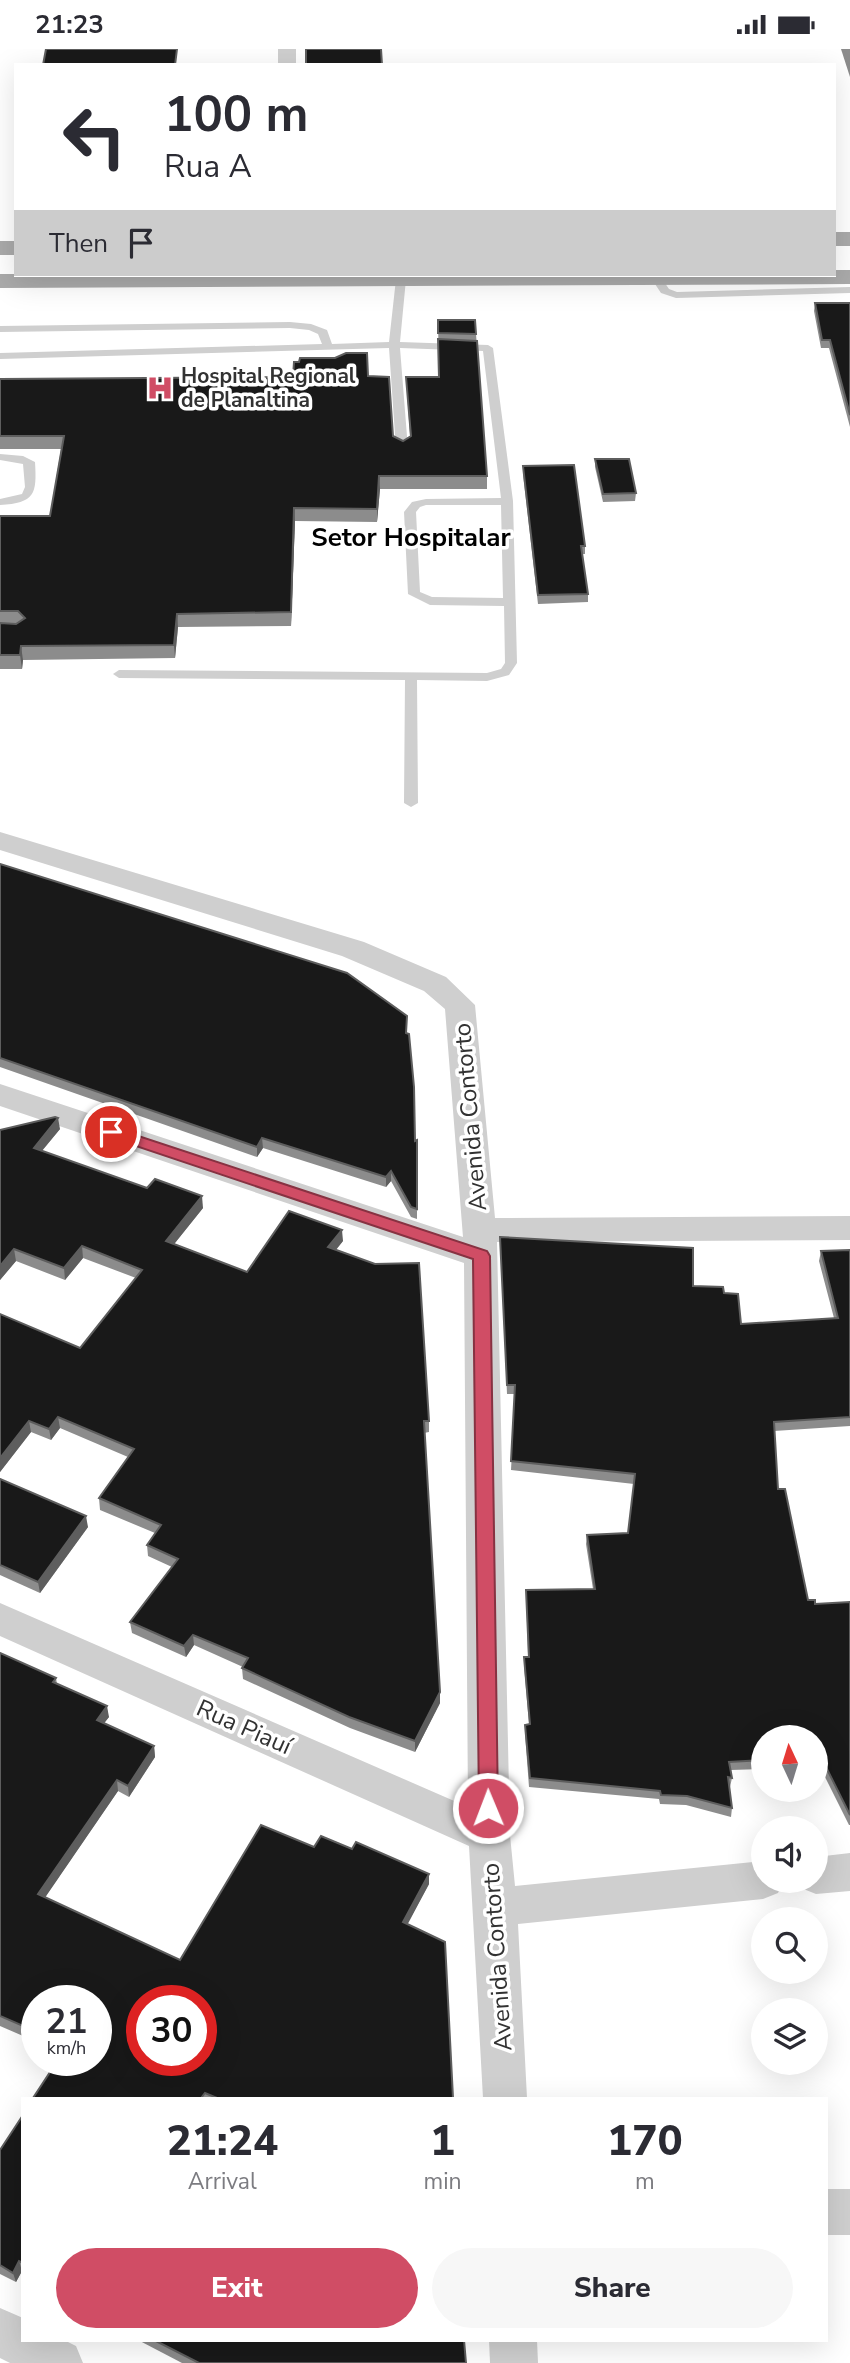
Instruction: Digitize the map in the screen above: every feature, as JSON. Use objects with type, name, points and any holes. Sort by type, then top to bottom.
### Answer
[{"type":"main road","points":[[0,281],[486,277]]},
{"type":"main road","points":[[628,277],[850,277]]},
{"type":"street","name":"Avenida Contorto","points":[[0,841],[353,949],[435,984],[460,1005],[481,1243],[489,1835],[496,1907],[505,2097]]},
{"type":"street","points":[[2,1098],[481,1243],[850,1228]]},
{"type":"street","name":"Rua Piauí","points":[[0,1619],[489,1835]]},
{"type":"street","points":[[828,1874],[850,1872]]},
{"type":"street","points":[[496,1907],[751,1881]]},
{"type":"street","points":[[828,2212],[850,2212]]},
{"type":"street","points":[[0,2332],[59,2363]]},
{"type":"street","points":[[513,2342],[514,2363]]},
{"type":"lane","points":[[656,278],[665,291],[676,295],[850,290]]},
{"type":"lane","points":[[401,279],[394,345],[401,449]]},
{"type":"lane","points":[[0,329],[290,325],[311,327],[323,332],[328,347]]},
{"type":"lane","points":[[0,356],[394,345],[488,348],[507,501],[511,663],[505,672],[487,677],[119,674]]},
{"type":"lane","points":[[0,457],[29,462],[30,487],[26,496],[14,501],[0,502]]},
{"type":"lane","points":[[507,501],[426,502],[416,505],[410,512],[414,594],[419,598],[508,602]]},
{"type":"lane","points":[[411,677],[411,803]]},
{"type":"building","points":[[46,49],[177,49],[175,63],[43,63]]},
{"type":"building","points":[[306,49],[381,49],[382,63],[306,63]]},
{"type":"building","points":[[815,303],[850,303],[850,415],[830,340],[822,340]]},
{"type":"building","points":[[438,320],[475,320],[476,334],[438,333]]},
{"type":"building","points":[[438,339],[477,341],[487,476],[379,476],[377,509],[294,508],[291,612],[177,614],[174,645],[21,646],[20,655],[0,655],[0,623],[16,624],[25,618],[18,611],[0,611],[0,516],[50,516],[64,436],[0,436],[0,379],[293,377],[294,362],[299,362],[300,358],[335,358],[346,353],[367,353],[368,376],[389,377],[393,436],[403,441],[411,436],[406,377],[439,377]]},
{"type":"building","points":[[595,459],[629,459],[636,493],[603,494]]},
{"type":"building","points":[[574,465],[585,546],[581,546],[588,594],[538,595],[523,466]]},
{"type":"building","points":[[0,864],[347,973],[407,1016],[406,1033],[409,1034],[415,1141],[417,1140],[417,1209],[411,1207],[391,1171],[386,1177],[262,1138],[257,1147],[0,1058]]},
{"type":"building","points":[[58,1118],[34,1148],[147,1188],[155,1179],[202,1196],[166,1241],[247,1272],[289,1211],[342,1230],[328,1247],[375,1264],[419,1263],[429,1421],[424,1421],[440,1692],[415,1741],[349,1717],[242,1668],[248,1658],[193,1635],[184,1646],[130,1622],[178,1559],[147,1545],[161,1525],[99,1498],[134,1449],[58,1417],[49,1429],[29,1421],[0,1458],[0,1314],[80,1348],[142,1270],[82,1246],[64,1268],[14,1249],[0,1266],[0,1130]]},
{"type":"building","points":[[500,1237],[693,1248],[693,1286],[723,1287],[724,1293],[738,1294],[741,1324],[838,1318],[821,1251],[850,1250],[850,1417],[774,1422],[778,1489],[785,1489],[808,1600],[815,1600],[815,1604],[850,1602],[850,1815],[828,1771],[828,1725],[751,1725],[751,1761],[729,1762],[732,1808],[687,1796],[661,1795],[660,1791],[530,1778],[525,1725],[530,1724],[524,1657],[529,1657],[526,1590],[595,1589],[587,1535],[628,1533],[635,1474],[511,1461],[515,1385],[507,1385]]},
{"type":"building","points":[[0,1479],[86,1516],[38,1582],[0,1565]]},
{"type":"building","points":[[0,1653],[56,1678],[53,1682],[107,1706],[97,1720],[154,1746],[128,1786],[117,1780],[38,1894],[180,1960],[261,1825],[314,1847],[321,1836],[352,1849],[356,1842],[429,1874],[403,1922],[445,1942],[453,2097],[215,2097],[205,2093],[202,2097],[34,2097],[47,2076],[112,2076],[112,1985],[21,1985],[21,2025],[0,2016]]},
{"type":"building","points":[[21,2118],[21,2262],[19,2261],[13,2273],[0,2265],[0,2150]]},
{"type":"building","points":[[158,2342],[464,2342],[466,2363],[199,2363]]},
{"type":"place","name":"Hospital Regional de Planaltina","points":[[160,388]]},
{"type":"district","name":"Setor Hospitalar","points":[[411,537]]},
{"type":"route","points":[[111,1132],[481,1256],[488,1808]]}]
